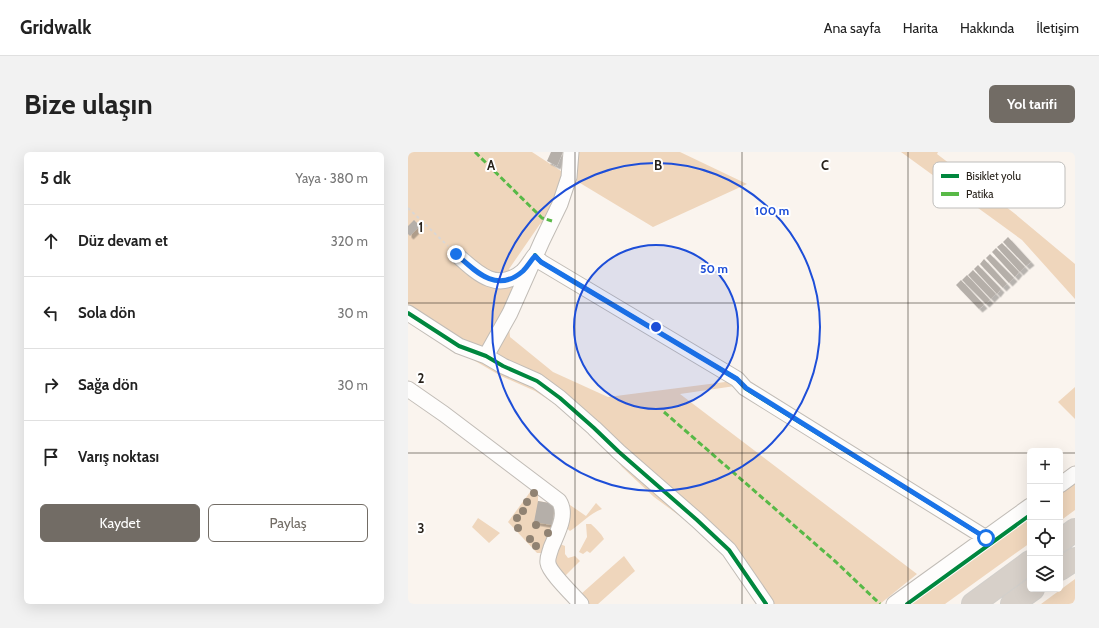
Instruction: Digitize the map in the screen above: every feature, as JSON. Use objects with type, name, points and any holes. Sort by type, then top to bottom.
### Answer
[{"type":"highway","points":[[1063,539],[1075,530]]},
{"type":"highway","points":[[1063,567],[1075,559]]},
{"type":"highway","points":[[973,604],[1027,564]]},
{"type":"highway","points":[[1012,604],[1029,592]]},
{"type":"street","points":[[486,356],[510,313],[560,204],[569,177],[571,152]]},
{"type":"street","points":[[456,254],[477,273],[489,279],[502,282],[524,270],[535,256]]},
{"type":"street","points":[[535,256],[541,262],[737,379],[746,388],[986,538]]},
{"type":"street","points":[[408,313],[459,346],[486,356],[503,366],[537,381],[560,398],[729,550],[766,604]]},
{"type":"street","points":[[408,389],[444,414],[559,501],[563,507],[563,516],[549,555],[548,563],[552,572],[580,604]]},
{"type":"street","points":[[1063,482],[1075,474]]},
{"type":"street","points":[[894,604],[1027,508]]},
{"type":"path","points":[[408,208],[456,254]]},
{"type":"shaded area","points":[[408,152],[532,152],[564,173],[546,221],[540,224],[509,269],[522,282],[509,326],[510,337],[553,372],[608,397],[733,381],[735,386],[680,394],[917,574],[880,604],[760,604],[711,539],[654,497],[622,467],[607,449],[595,440],[592,435],[561,408],[535,391],[501,376],[408,322]]},
{"type":"shaded area","points":[[578,152],[680,152],[747,184],[653,227],[575,180]]},
{"type":"shaded area","points":[[901,152],[938,152],[937,154],[947,162],[933,162],[933,175]]},
{"type":"shaded area","points":[[978,208],[1007,208],[1075,264],[1075,299],[1022,240]]},
{"type":"shaded area","points":[[1075,387],[1075,419],[1058,402]]},
{"type":"shaded area","points":[[1075,476],[1075,510],[1063,519],[1063,485]]},
{"type":"shaded area","points":[[533,488],[538,491],[538,501],[555,504],[552,525],[542,553],[537,553],[508,522]]},
{"type":"shaded area","points":[[596,503],[602,509],[589,516],[570,531],[563,525],[570,505],[586,516]]},
{"type":"shaded area","points":[[1027,511],[1027,545],[945,604],[899,604]]},
{"type":"shaded area","points":[[478,518],[500,533],[489,543],[472,527]]},
{"type":"shaded area","points":[[586,524],[591,524],[604,539],[590,553],[587,551],[583,554],[579,552],[587,537]]},
{"type":"shaded area","points":[[560,544],[565,546],[565,554],[568,558],[575,556],[580,561],[564,577],[553,563]]},
{"type":"shaded area","points":[[624,556],[635,571],[598,604],[587,604],[581,594]]},
{"type":"shaded area","points":[[1075,579],[1075,604],[1041,604],[1057,592],[1063,592],[1063,588]]},
{"type":"building","points":[[551,152],[563,152],[557,166],[547,161]]},
{"type":"building","points":[[414,220],[420,226],[410,236],[408,234],[408,226]]},
{"type":"building","points":[[1008,237],[1031,262],[1026,266],[1003,242]]},
{"type":"building","points":[[1002,243],[1025,267],[1020,272],[997,247]]},
{"type":"building","points":[[996,248],[1019,272],[1015,277],[992,252]]},
{"type":"building","points":[[990,254],[1014,278],[1009,283],[986,258]]},
{"type":"building","points":[[984,259],[1007,284],[1003,288],[980,264]]},
{"type":"building","points":[[978,265],[1001,289],[997,294],[974,269]]},
{"type":"building","points":[[973,270],[996,294],[991,299],[968,275]]},
{"type":"building","points":[[967,275],[990,300],[986,304],[962,280]]},
{"type":"building","points":[[961,280],[984,305],[979,309],[956,285]]},
{"type":"building","points":[[538,501],[555,504],[552,525],[534,522]]},
{"type":"marked path","points":[[475,152],[542,218],[552,221]]},
{"type":"marked path","points":[[664,412],[836,562],[880,604]]},
{"type":"cycle path","points":[[535,255],[541,262],[737,379],[745,388],[986,538]]},
{"type":"cycle path","points":[[408,313],[459,346],[486,356],[503,366],[537,381],[560,398],[729,550],[766,604]]},
{"type":"cycle path","points":[[907,604],[1027,517]]},
{"type":"route","points":[[456,254],[477,273],[489,279],[502,282],[524,270],[535,256],[541,262],[737,379],[746,388],[986,538]]}]
